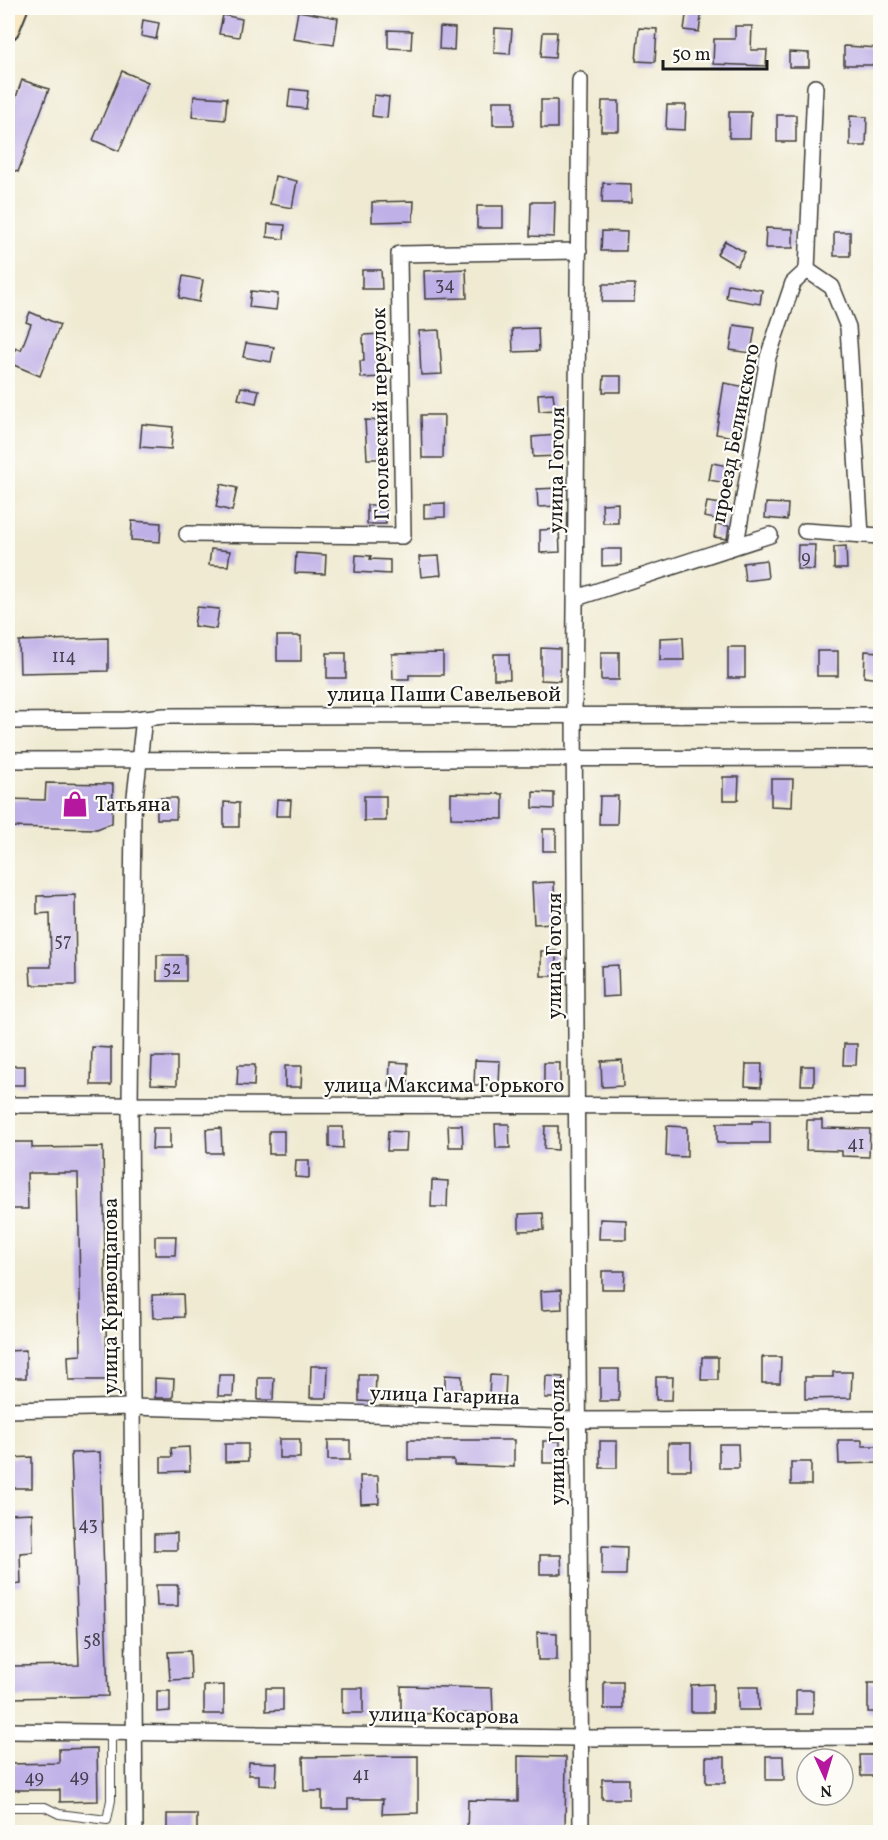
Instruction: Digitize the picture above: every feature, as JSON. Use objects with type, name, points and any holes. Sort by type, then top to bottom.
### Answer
[{"type":"street","points":[[8,28],[16,8]]},
{"type":"street","name":"улица Гоголя","points":[[580,80],[574,714],[581,1833]]},
{"type":"street","points":[[815,87],[807,270],[832,287],[848,327],[861,535]]},
{"type":"street","name":"Гоголевский переулок","points":[[187,534],[403,536],[399,254],[579,251]]},
{"type":"street","name":"проезд Белинского","points":[[736,544],[768,357],[793,283],[807,270]]},
{"type":"street","points":[[805,531],[880,536]]},
{"type":"street","points":[[576,598],[736,544],[770,535]]},
{"type":"street","name":"улица Паши Савельевой","points":[[8,721],[164,716],[880,715]]},
{"type":"street","name":"улица Кривощапова","points":[[135,1833],[130,1105],[133,814],[141,761],[144,718]]},
{"type":"street","points":[[8,760],[880,758]]},
{"type":"street","name":"улица Максима Горького","points":[[8,1106],[880,1106]]},
{"type":"street","name":"улица Гагарина","points":[[8,1410],[131,1407],[578,1420],[880,1419]]},
{"type":"street","name":"улица Косарова","points":[[8,1731],[134,1730],[580,1738],[880,1737]]},
{"type":"lane","points":[[8,1807],[45,1807],[59,1814],[106,1820],[111,1800],[111,1730]]},
{"type":"building","points":[[687,8],[702,9],[699,32],[684,30]]},
{"type":"building","points":[[298,11],[338,18],[334,45],[293,39]]},
{"type":"building","points":[[223,15],[242,19],[239,37],[219,34]]},
{"type":"building","points":[[143,20],[159,23],[156,39],[141,36]]},
{"type":"building","points":[[735,26],[752,26],[751,50],[767,50],[766,66],[713,64],[714,39],[735,39]]},
{"type":"building","points":[[440,27],[455,28],[454,50],[439,49]]},
{"type":"building","points":[[495,28],[512,29],[510,54],[494,53]]},
{"type":"building","points":[[639,28],[657,29],[655,62],[636,61]]},
{"type":"building","points":[[388,30],[412,31],[411,49],[388,48]]},
{"type":"building","points":[[543,32],[557,32],[555,58],[541,57]]},
{"type":"building","points":[[844,46],[880,48],[880,65],[844,65]]},
{"type":"building","points":[[789,52],[809,53],[809,67],[789,67]]},
{"type":"building","points":[[122,71],[148,82],[119,151],[93,140]]},
{"type":"building","points":[[22,80],[49,89],[18,172],[8,168],[8,120]]},
{"type":"building","points":[[290,89],[308,91],[306,109],[288,107]]},
{"type":"building","points":[[374,95],[389,97],[387,118],[372,116]]},
{"type":"building","points":[[194,96],[227,98],[225,120],[192,117]]},
{"type":"building","points":[[541,100],[557,100],[557,128],[541,128]]},
{"type":"building","points":[[493,101],[514,101],[514,125],[493,125]]},
{"type":"building","points":[[602,101],[619,101],[619,131],[601,131]]},
{"type":"building","points":[[667,105],[686,105],[685,130],[666,129]]},
{"type":"building","points":[[729,112],[751,112],[750,138],[729,138]]},
{"type":"building","points":[[777,115],[796,115],[796,142],[777,142]]},
{"type":"building","points":[[850,116],[867,117],[866,146],[850,146]]},
{"type":"building","points":[[275,176],[297,181],[292,208],[270,204]]},
{"type":"building","points":[[603,183],[631,184],[631,203],[602,203]]},
{"type":"building","points":[[414,201],[413,221],[372,222],[372,202]]},
{"type":"building","points":[[531,202],[555,202],[554,237],[530,236]]},
{"type":"building","points":[[477,206],[503,206],[503,228],[477,228]]},
{"type":"building","points":[[268,224],[285,225],[284,239],[267,237]]},
{"type":"building","points":[[766,228],[793,229],[793,248],[765,248]]},
{"type":"building","points":[[602,231],[627,232],[626,251],[601,251]]},
{"type":"building","points":[[834,232],[850,232],[850,256],[834,256]]},
{"type":"building","points":[[725,241],[745,252],[737,266],[717,254]]},
{"type":"building","points":[[466,269],[467,298],[425,299],[424,271]]},
{"type":"building","points":[[362,270],[381,270],[382,289],[362,289]]},
{"type":"building","points":[[183,276],[203,280],[199,302],[179,298]]},
{"type":"building","points":[[603,284],[635,284],[634,302],[602,302]]},
{"type":"building","points":[[728,284],[762,290],[760,304],[726,298]]},
{"type":"building","points":[[251,291],[278,294],[276,310],[249,307]]},
{"type":"building","points":[[30,312],[60,325],[40,376],[9,363],[16,348],[21,350],[31,324],[26,322]]},
{"type":"building","points":[[734,325],[755,328],[751,353],[730,350]]},
{"type":"building","points":[[538,328],[539,351],[513,352],[512,329]]},
{"type":"building","points":[[439,330],[442,374],[421,375],[419,331]]},
{"type":"building","points":[[382,334],[384,377],[361,378],[360,361],[364,361],[363,335]]},
{"type":"building","points":[[246,343],[274,347],[271,362],[243,357]]},
{"type":"building","points":[[604,376],[621,376],[621,392],[603,392]]},
{"type":"building","points":[[724,383],[746,387],[739,438],[716,434]]},
{"type":"building","points":[[241,387],[259,390],[256,403],[238,399]]},
{"type":"building","points":[[553,393],[555,410],[539,411],[538,394]]},
{"type":"building","points":[[421,415],[444,415],[443,458],[422,458]]},
{"type":"building","points":[[365,420],[385,421],[383,444],[385,444],[386,459],[367,459]]},
{"type":"building","points":[[142,424],[173,427],[171,449],[140,447]]},
{"type":"building","points":[[558,435],[559,456],[533,457],[532,437]]},
{"type":"building","points":[[712,463],[734,467],[731,484],[709,480]]},
{"type":"building","points":[[221,484],[237,488],[232,511],[216,507]]},
{"type":"building","points":[[558,488],[559,506],[538,507],[537,489]]},
{"type":"building","points":[[707,502],[729,505],[726,521],[704,517]]},
{"type":"building","points":[[445,503],[445,517],[424,518],[424,504]]},
{"type":"building","points":[[618,503],[618,523],[603,523],[602,504]]},
{"type":"building","points":[[766,503],[788,504],[787,520],[765,518]]},
{"type":"building","points":[[367,505],[386,505],[386,524],[367,524]]},
{"type":"building","points":[[132,521],[161,523],[160,542],[131,540]]},
{"type":"building","points":[[716,524],[729,526],[727,539],[714,537]]},
{"type":"building","points":[[559,529],[560,552],[540,553],[540,530]]},
{"type":"building","points":[[798,545],[815,545],[814,570],[797,569]]},
{"type":"building","points":[[846,546],[847,569],[834,569],[834,547]]},
{"type":"building","points":[[211,549],[230,551],[228,566],[209,565]]},
{"type":"building","points":[[602,549],[621,549],[621,565],[602,566]]},
{"type":"building","points":[[296,553],[326,555],[325,574],[295,573]]},
{"type":"building","points":[[356,555],[371,556],[370,559],[390,560],[390,574],[355,572]]},
{"type":"building","points":[[439,556],[441,575],[421,577],[419,557]]},
{"type":"building","points":[[766,560],[768,578],[745,581],[743,563]]},
{"type":"building","points":[[197,607],[219,609],[216,629],[194,626]]},
{"type":"building","points":[[277,636],[301,636],[301,661],[277,661]]},
{"type":"building","points":[[683,637],[684,660],[660,660],[660,638]]},
{"type":"building","points":[[108,638],[108,671],[20,673],[19,641]]},
{"type":"building","points":[[728,647],[745,647],[745,678],[728,678]]},
{"type":"building","points":[[541,648],[560,649],[560,681],[541,680]]},
{"type":"building","points":[[817,651],[838,651],[838,676],[817,676]]},
{"type":"building","points":[[865,651],[880,652],[880,679],[864,677]]},
{"type":"building","points":[[601,652],[619,652],[619,680],[601,680]]},
{"type":"building","points":[[327,653],[346,653],[346,678],[327,678]]},
{"type":"building","points":[[443,653],[443,675],[409,675],[409,679],[393,679],[392,654]]},
{"type":"building","points":[[494,654],[509,654],[510,679],[494,679]]},
{"type":"building","points":[[723,777],[739,777],[738,800],[723,800]]},
{"type":"building","points":[[771,779],[793,779],[792,807],[771,806]]},
{"type":"building","points":[[46,783],[113,784],[112,823],[97,829],[8,827],[8,799],[45,800]]},
{"type":"building","points":[[533,792],[554,793],[554,809],[533,808]]},
{"type":"building","points":[[451,793],[503,794],[503,819],[451,818]]},
{"type":"building","points":[[364,796],[386,796],[386,821],[364,821]]},
{"type":"building","points":[[600,796],[618,796],[617,824],[599,824]]},
{"type":"building","points":[[157,798],[177,798],[176,819],[157,819]]},
{"type":"building","points":[[277,799],[291,800],[290,816],[276,816]]},
{"type":"building","points":[[224,802],[239,803],[239,827],[224,827]]},
{"type":"building","points":[[543,829],[556,829],[556,851],[543,851]]},
{"type":"building","points":[[554,882],[555,923],[534,924],[532,883]]},
{"type":"building","points":[[75,895],[76,985],[31,985],[30,967],[51,967],[50,913],[37,914],[37,896]]},
{"type":"building","points":[[541,951],[556,951],[556,976],[541,976]]},
{"type":"building","points":[[157,955],[186,955],[186,981],[157,981]]},
{"type":"building","points":[[618,965],[619,996],[602,997],[601,966]]},
{"type":"building","points":[[844,1044],[857,1044],[856,1065],[843,1065]]},
{"type":"building","points":[[92,1047],[111,1048],[111,1085],[91,1085]]},
{"type":"building","points":[[152,1057],[177,1057],[177,1085],[151,1084]]},
{"type":"building","points":[[475,1060],[500,1061],[499,1085],[474,1085]]},
{"type":"building","points":[[622,1060],[623,1086],[602,1087],[601,1061]]},
{"type":"building","points":[[390,1062],[408,1063],[408,1087],[389,1087]]},
{"type":"building","points":[[544,1063],[560,1063],[560,1086],[544,1085]]},
{"type":"building","points":[[746,1064],[762,1064],[761,1087],[745,1086]]},
{"type":"building","points":[[238,1065],[255,1065],[254,1086],[237,1085]]},
{"type":"building","points":[[8,1066],[25,1066],[25,1085],[8,1085]]},
{"type":"building","points":[[285,1066],[302,1066],[301,1087],[285,1087]]},
{"type":"building","points":[[802,1066],[814,1066],[814,1085],[801,1085]]},
{"type":"building","points":[[807,1120],[822,1120],[822,1128],[870,1129],[869,1157],[842,1156],[842,1151],[806,1150]]},
{"type":"building","points":[[752,1121],[770,1121],[770,1143],[717,1143],[717,1123],[752,1123]]},
{"type":"building","points":[[495,1124],[509,1124],[510,1148],[496,1148]]},
{"type":"building","points":[[448,1125],[462,1125],[463,1147],[449,1147]]},
{"type":"building","points":[[545,1126],[558,1126],[558,1150],[544,1149]]},
{"type":"building","points":[[667,1126],[687,1127],[687,1157],[666,1156]]},
{"type":"building","points":[[329,1127],[343,1127],[343,1148],[329,1147]]},
{"type":"building","points":[[153,1128],[170,1128],[170,1149],[152,1149]]},
{"type":"building","points":[[221,1128],[222,1153],[207,1153],[206,1129]]},
{"type":"building","points":[[269,1131],[284,1131],[284,1154],[269,1154]]},
{"type":"building","points":[[388,1131],[407,1132],[406,1151],[387,1151]]},
{"type":"building","points":[[8,1142],[32,1142],[32,1148],[103,1147],[107,1380],[69,1380],[68,1356],[81,1355],[78,1173],[27,1173],[28,1209],[8,1209]]},
{"type":"building","points":[[296,1160],[309,1160],[309,1178],[295,1177]]},
{"type":"building","points":[[432,1180],[448,1181],[447,1207],[431,1207]]},
{"type":"building","points":[[543,1213],[544,1230],[519,1231],[519,1214]]},
{"type":"building","points":[[600,1219],[626,1220],[626,1239],[599,1239]]},
{"type":"building","points":[[155,1236],[176,1236],[175,1255],[155,1255]]},
{"type":"building","points":[[602,1271],[625,1271],[624,1289],[602,1289]]},
{"type":"building","points":[[561,1290],[562,1309],[542,1310],[541,1291]]},
{"type":"building","points":[[183,1294],[184,1317],[153,1318],[152,1295]]},
{"type":"building","points":[[26,1350],[26,1378],[8,1378],[8,1351]]},
{"type":"building","points":[[702,1357],[718,1357],[718,1380],[701,1380]]},
{"type":"building","points":[[762,1357],[781,1357],[780,1383],[762,1383]]},
{"type":"building","points":[[311,1366],[328,1366],[327,1398],[310,1398]]},
{"type":"building","points":[[600,1369],[619,1369],[619,1401],[600,1401]]},
{"type":"building","points":[[833,1372],[852,1372],[851,1398],[805,1399],[805,1377],[833,1377]]},
{"type":"building","points":[[219,1375],[234,1375],[233,1396],[218,1396]]},
{"type":"building","points":[[359,1375],[376,1375],[375,1402],[359,1401]]},
{"type":"building","points":[[445,1375],[462,1376],[462,1398],[445,1397]]},
{"type":"building","points":[[490,1375],[506,1376],[505,1396],[489,1396]]},
{"type":"building","points":[[546,1376],[563,1377],[562,1398],[545,1398]]},
{"type":"building","points":[[656,1377],[673,1377],[672,1400],[656,1400]]},
{"type":"building","points":[[155,1378],[174,1379],[173,1398],[155,1398]]},
{"type":"building","points":[[258,1378],[274,1378],[273,1400],[258,1400]]},
{"type":"building","points":[[279,1439],[300,1439],[300,1458],[279,1458]]},
{"type":"building","points":[[328,1440],[350,1440],[350,1460],[328,1460]]},
{"type":"building","points":[[408,1440],[514,1440],[514,1467],[454,1465],[454,1460],[408,1460]]},
{"type":"building","points":[[838,1440],[862,1440],[862,1446],[880,1446],[880,1463],[839,1464]]},
{"type":"building","points":[[543,1441],[560,1441],[560,1463],[543,1463]]},
{"type":"building","points":[[600,1441],[617,1441],[617,1468],[600,1468]]},
{"type":"building","points":[[668,1443],[691,1443],[691,1470],[668,1470]]},
{"type":"building","points":[[225,1444],[248,1444],[248,1461],[225,1462]]},
{"type":"building","points":[[719,1444],[738,1444],[739,1468],[719,1468]]},
{"type":"building","points":[[189,1447],[190,1471],[161,1472],[161,1457],[172,1457],[171,1448]]},
{"type":"building","points":[[100,1452],[108,1696],[13,1698],[12,1666],[79,1665],[71,1453]]},
{"type":"building","points":[[32,1457],[32,1488],[8,1488],[8,1458]]},
{"type":"building","points":[[791,1462],[811,1462],[811,1485],[791,1485]]},
{"type":"building","points":[[360,1476],[378,1476],[379,1503],[361,1504]]},
{"type":"building","points":[[32,1513],[33,1552],[20,1553],[21,1584],[8,1585],[8,1514]]},
{"type":"building","points":[[177,1533],[177,1550],[154,1550],[154,1534]]},
{"type":"building","points":[[602,1546],[627,1547],[626,1575],[602,1575]]},
{"type":"building","points":[[540,1555],[561,1555],[562,1574],[540,1574]]},
{"type":"building","points":[[156,1585],[178,1585],[178,1606],[157,1606]]},
{"type":"building","points":[[537,1632],[557,1633],[557,1660],[538,1660]]},
{"type":"building","points":[[190,1651],[191,1679],[170,1680],[168,1652]]},
{"type":"building","points":[[604,1682],[623,1682],[623,1709],[604,1709]]},
{"type":"building","points":[[868,1683],[880,1683],[880,1712],[868,1712]]},
{"type":"building","points":[[713,1684],[713,1712],[691,1712],[691,1685]]},
{"type":"building","points":[[224,1685],[224,1714],[204,1714],[204,1686]]},
{"type":"building","points":[[401,1686],[492,1688],[493,1713],[401,1714]]},
{"type":"building","points":[[738,1687],[758,1687],[759,1710],[738,1710]]},
{"type":"building","points":[[266,1688],[283,1688],[283,1710],[266,1711]]},
{"type":"building","points":[[342,1688],[363,1688],[363,1713],[342,1713]]},
{"type":"building","points":[[796,1690],[813,1690],[813,1714],[796,1714]]},
{"type":"building","points":[[157,1691],[170,1691],[170,1711],[157,1712]]},
{"type":"building","points":[[97,1748],[98,1801],[60,1802],[60,1790],[8,1790],[8,1764],[59,1763],[59,1749]]},
{"type":"building","points":[[860,1755],[876,1755],[876,1776],[861,1776]]},
{"type":"building","points":[[418,1756],[418,1813],[382,1814],[383,1799],[348,1799],[348,1809],[322,1809],[322,1791],[304,1791],[303,1757]]},
{"type":"building","points":[[518,1756],[566,1757],[565,1833],[467,1832],[468,1800],[518,1801]]},
{"type":"building","points":[[766,1756],[783,1756],[784,1780],[766,1780]]},
{"type":"building","points":[[706,1757],[725,1757],[725,1783],[706,1783]]},
{"type":"building","points":[[249,1762],[277,1763],[276,1786],[259,1785],[259,1775],[248,1775]]},
{"type":"building","points":[[602,1779],[629,1779],[629,1799],[602,1799]]},
{"type":"building","points":[[167,1814],[197,1814],[197,1833],[167,1833]]},
{"type":"place","name":"Татьяна","points":[[75,804]]}]
